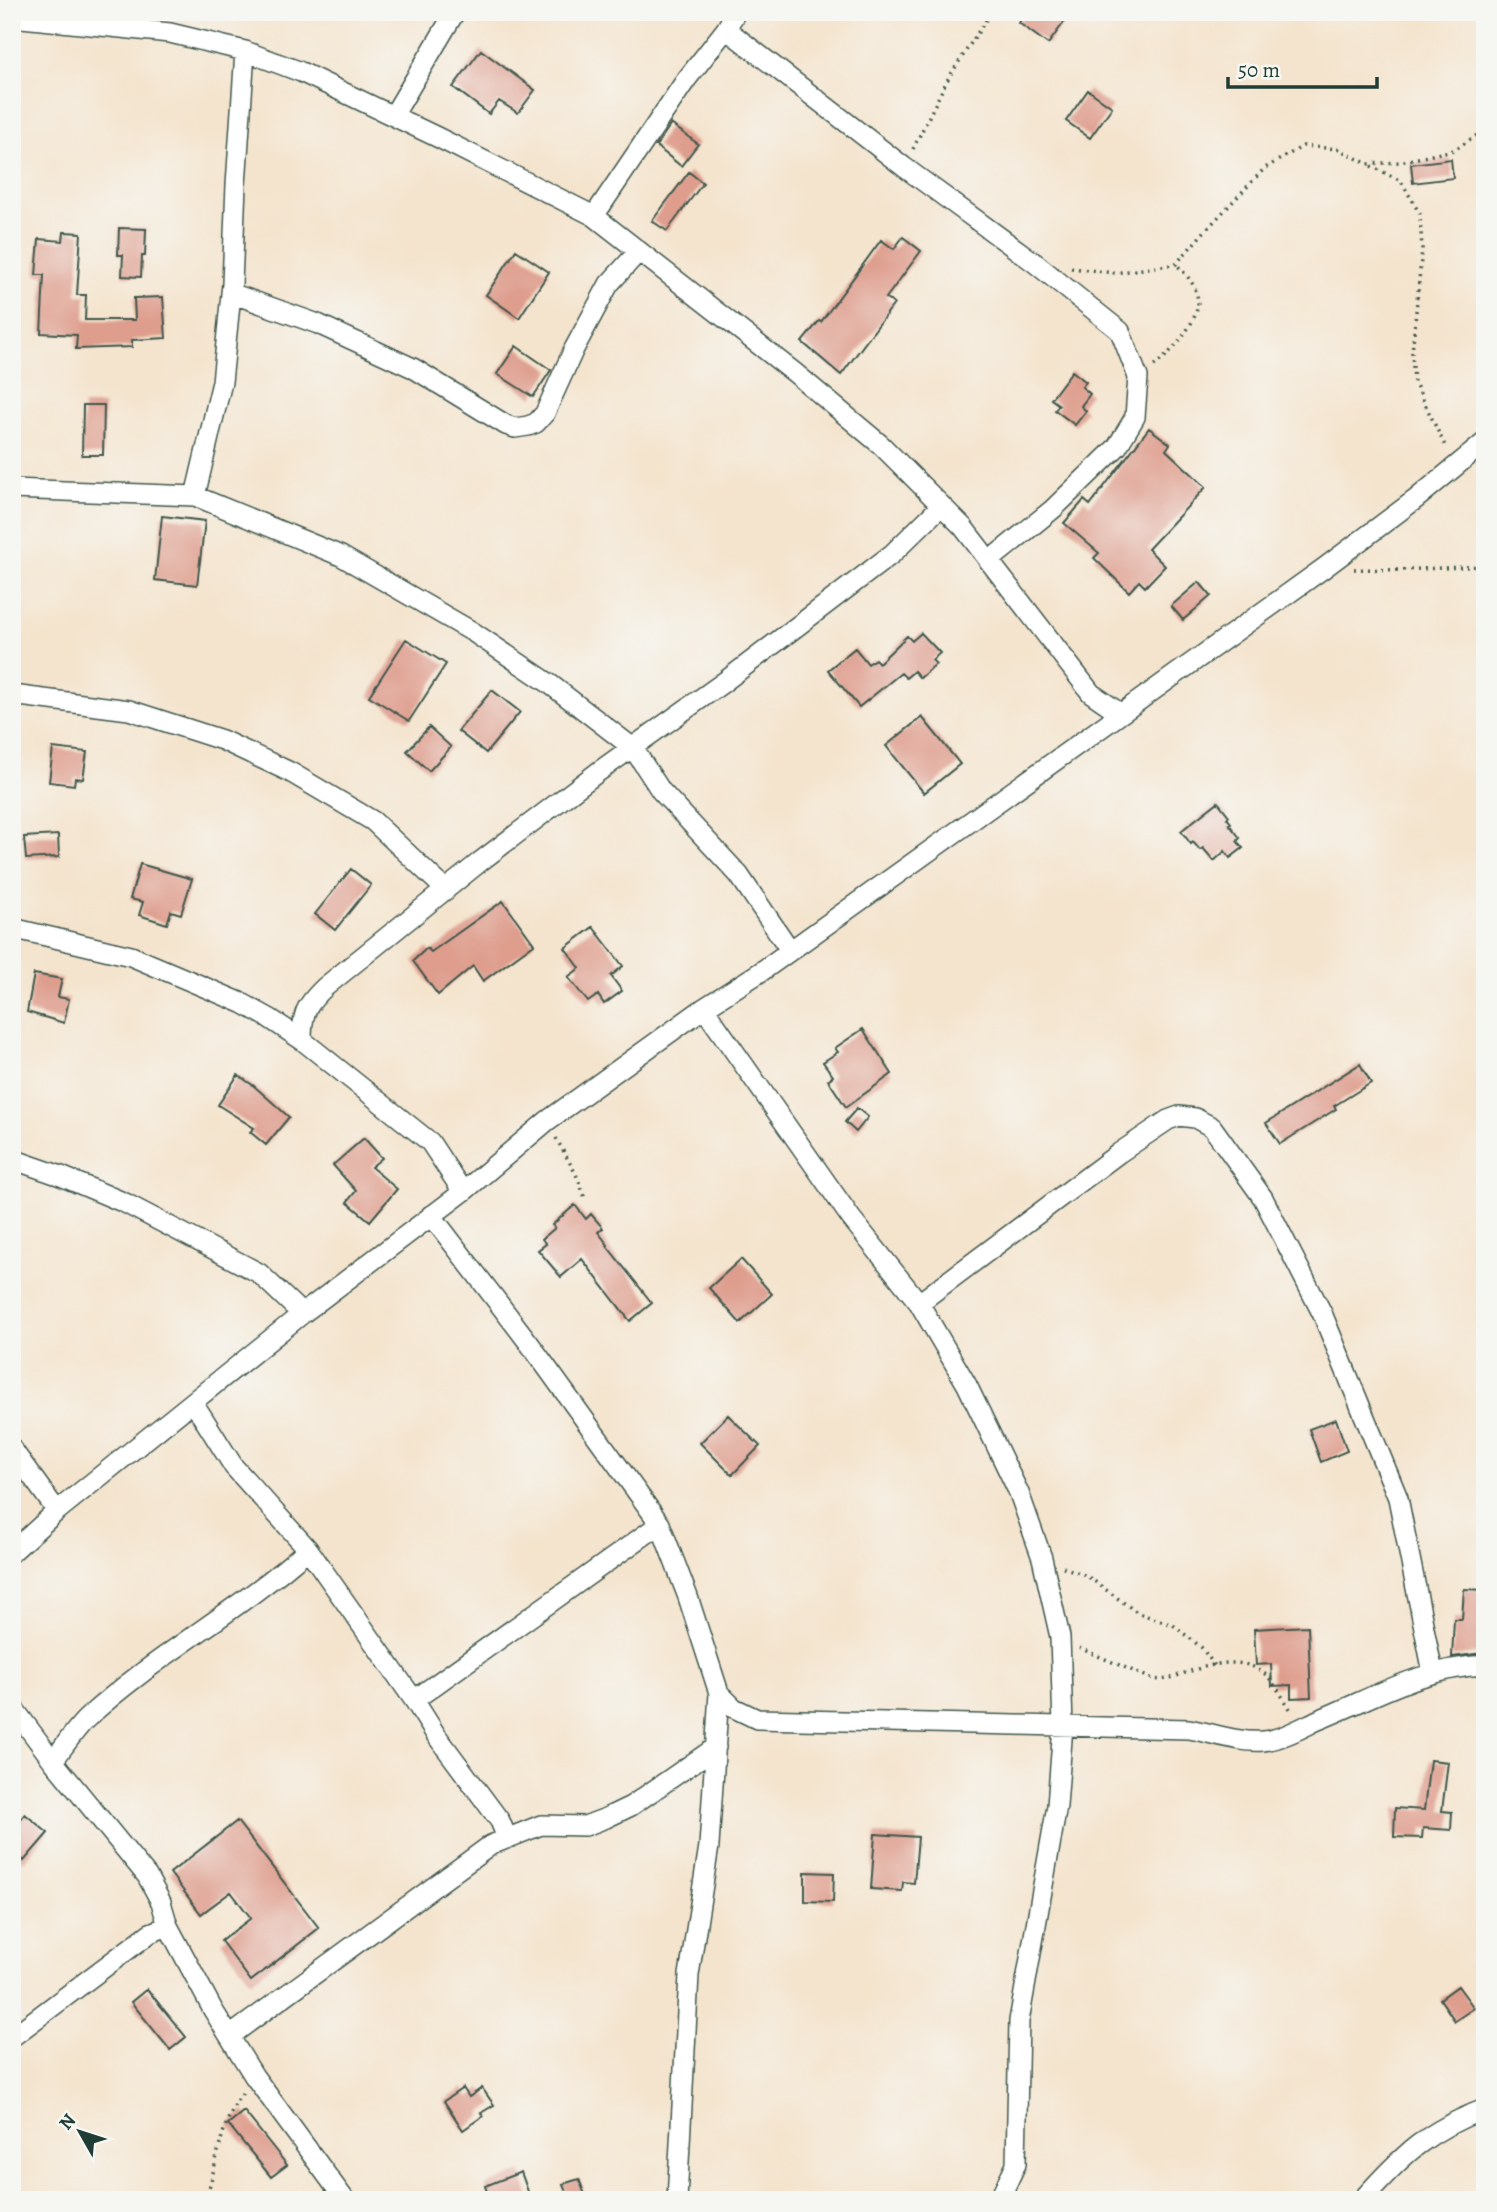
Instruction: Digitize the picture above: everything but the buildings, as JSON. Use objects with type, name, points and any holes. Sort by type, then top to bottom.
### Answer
[{"type":"street","points":[[393,116],[455,12]]},
{"type":"street","points":[[12,17],[170,33],[245,51],[301,72],[594,216],[881,445],[963,527],[1091,693],[1121,713]]},
{"type":"street","points":[[594,216],[686,80],[731,21],[904,167],[1035,263],[1120,331],[1138,377],[1135,417],[1117,447],[1053,509],[989,561]]},
{"type":"street","points":[[195,496],[222,382],[231,293],[245,51]]},
{"type":"street","points":[[231,293],[318,324],[413,368],[515,428],[536,423],[545,414],[573,349],[609,284],[639,251]]},
{"type":"street","points":[[12,1552],[57,1511],[302,1314],[463,1192],[547,1121],[1325,568],[1485,442]]},
{"type":"street","points":[[12,489],[195,496],[341,556],[473,632],[550,684],[633,748],[662,791],[739,874],[790,950]]},
{"type":"street","points":[[302,1040],[303,1017],[308,1003],[446,890],[598,772],[892,554],[941,506]]},
{"type":"street","points":[[12,695],[128,710],[222,740],[290,772],[373,821],[446,890]]},
{"type":"street","points":[[12,928],[131,956],[242,1003],[302,1040],[430,1142],[463,1192]]},
{"type":"street","points":[[704,1008],[851,1218],[919,1303],[967,1385],[1019,1493],[1042,1558],[1059,1637],[1063,1726],[1057,1806],[1019,2021],[1016,2164],[999,2200]]},
{"type":"street","points":[[919,1303],[1107,1161],[1168,1120],[1179,1116],[1195,1118],[1212,1127],[1263,1198],[1322,1313],[1398,1498],[1433,1673]]},
{"type":"street","points":[[12,1159],[125,1203],[259,1273],[302,1314]]},
{"type":"street","points":[[432,1215],[660,1524],[688,1597],[719,1693],[709,1846],[689,1975],[677,2200]]},
{"type":"street","points":[[193,1402],[234,1467],[308,1549],[436,1735],[500,1821],[507,1838]]},
{"type":"street","points":[[12,1449],[57,1511]]},
{"type":"street","points":[[414,1700],[660,1524]]},
{"type":"street","points":[[53,1761],[84,1721],[120,1690],[281,1573],[308,1549]]},
{"type":"street","points":[[719,1693],[734,1708],[757,1719],[1189,1729],[1263,1741],[1302,1727],[1389,1687],[1433,1673],[1485,1665]]},
{"type":"street","points":[[12,1706],[147,1876],[161,1902],[168,1926],[254,2076],[345,2200]]},
{"type":"street","points":[[230,2036],[470,1859],[507,1838],[541,1825],[585,1826],[606,1818],[631,1806],[716,1747]]},
{"type":"street","points":[[12,2037],[150,1933],[168,1926]]},
{"type":"street","points":[[1362,2200],[1414,2146],[1452,2121],[1485,2109]]},
{"type":"path","points":[[904,167],[946,82],[991,12]]},
{"type":"path","points":[[1368,164],[1400,162],[1454,150],[1485,130]]},
{"type":"path","points":[[1035,263],[1115,273],[1176,264],[1265,168],[1303,146],[1338,149],[1401,181],[1420,214],[1422,249],[1412,353],[1414,381],[1456,465]]},
{"type":"path","points":[[1138,377],[1164,359],[1185,335],[1198,304],[1191,279],[1176,264]]},
{"type":"path","points":[[1325,568],[1400,570],[1485,566]]},
{"type":"path","points":[[547,1121],[576,1174],[586,1200]]},
{"type":"path","points":[[1042,1558],[1087,1576],[1144,1616],[1173,1625],[1201,1647],[1215,1665]]},
{"type":"path","points":[[1059,1637],[1074,1646],[1163,1681],[1215,1665],[1247,1663],[1270,1679],[1302,1727]]},
{"type":"path","points":[[205,2200],[213,2178],[218,2145],[225,2124],[235,2102],[254,2076]]}]
